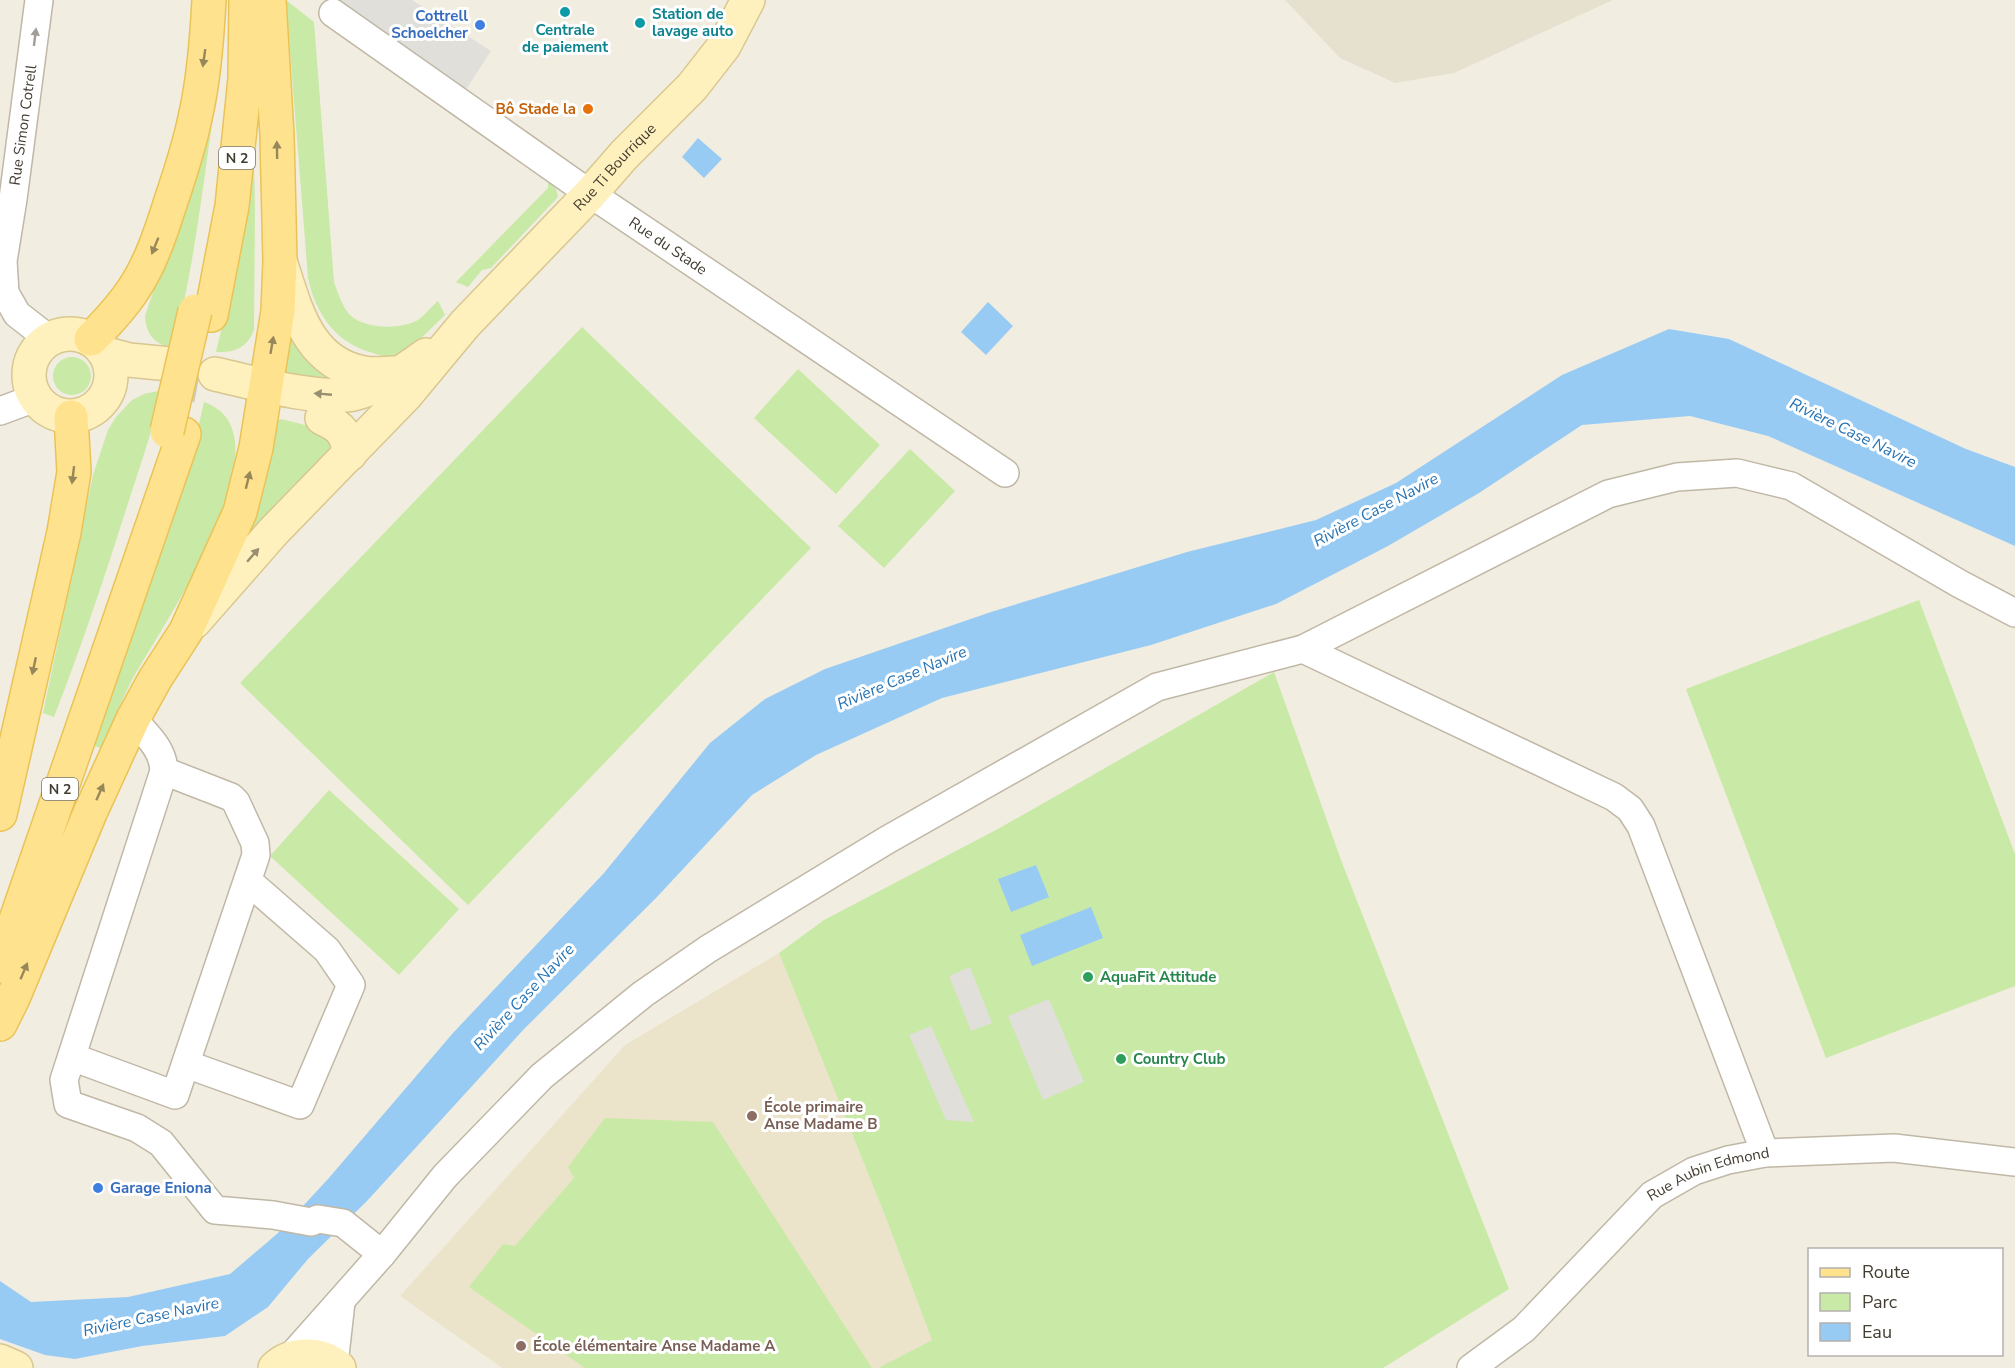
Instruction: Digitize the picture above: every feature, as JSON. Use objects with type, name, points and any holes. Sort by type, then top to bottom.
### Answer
[{"type":"main road","points":[[99,347],[149,261],[182,168],[196,117],[206,44],[208,0]]},
{"type":"main road","name":"N 2","points":[[203,313],[224,137],[229,76],[231,0]]},
{"type":"main road","name":"N 2","points":[[0,966],[175,433],[203,313],[232,206],[244,79],[246,0]]},
{"type":"main road","points":[[0,1024],[90,813],[133,719],[186,631],[240,512],[256,448],[278,311],[280,261],[277,135],[269,0]]},
{"type":"main road","points":[[0,814],[64,532],[74,472],[71,417]]},
{"type":"main road","name":"N 2","points":[[0,908],[152,482],[175,433]]},
{"type":"street","name":"Rue Simon Cotrell","points":[[39,0],[13,199],[1,261],[5,293],[17,314],[49,339]]},
{"type":"street","name":"Rue Ti Bourrique","points":[[186,631],[273,531],[350,454],[404,384],[465,324],[590,194],[624,155],[692,87],[724,46],[748,0]]},
{"type":"street","name":"Rue du Stade","points":[[333,13],[590,194],[1005,473]]},
{"type":"street","points":[[280,261],[303,326],[330,360],[344,368],[404,384]]},
{"type":"street","points":[[99,347],[111,366],[111,380],[108,392],[93,410],[71,417],[57,414],[45,408],[35,398],[30,385],[29,372],[32,359],[39,347],[59,334],[81,335],[99,347],[129,360],[167,372],[129,381],[108,392]]},
{"type":"street","points":[[214,382],[264,394],[336,424],[342,430],[350,454]]},
{"type":"street","points":[[264,394],[352,394],[376,386],[404,384]]},
{"type":"street","points":[[322,418],[368,410],[404,384]]},
{"type":"street","points":[[0,411],[35,398]]},
{"type":"street","points":[[282,1364],[341,1302],[445,1176],[542,1076],[643,994],[708,949],[887,840],[1157,687],[1303,649],[1608,494],[1677,477],[1737,473],[1791,486],[1959,584],[2015,613]]},
{"type":"street","points":[[1303,649],[1564,772],[1614,797],[1630,808],[1641,826],[1765,1153]]},
{"type":"street","points":[[133,719],[159,748],[164,760],[164,771],[64,1080],[68,1104],[137,1128],[161,1143],[215,1210],[273,1215],[311,1222],[318,1219],[343,1223],[382,1254]]},
{"type":"street","points":[[72,1057],[175,1095],[248,881],[257,850],[236,802],[226,793],[164,771]]},
{"type":"street","points":[[186,1064],[300,1105],[351,985],[327,950],[248,881]]},
{"type":"street","name":"Rue Aubin Edmond","points":[[1471,1368],[1524,1329],[1653,1195],[1694,1171],[1728,1160],[1765,1153],[1894,1148],[2015,1162]]},
{"type":"street","points":[[282,1364],[304,1355],[320,1357],[336,1366],[341,1302]]},
{"type":"street","points":[[0,1361],[16,1368]]},
{"type":"shaded area","points":[[325,0],[412,0],[491,51],[465,91],[324,2]]},
{"type":"shaded area","points":[[1285,0],[1613,0],[1454,73],[1395,83],[1340,58]]},
{"type":"shaded area","points":[[779,953],[884,1213],[932,1340],[878,1368],[502,1368],[400,1296],[625,1045]]},
{"type":"shaded area","points":[[970,967],[992,1023],[971,1031],[949,976]]},
{"type":"shaded area","points":[[1049,999],[1084,1082],[1043,1100],[1008,1016]]},
{"type":"shaded area","points":[[931,1026],[974,1122],[946,1120],[909,1035]]},
{"type":"green space","points":[[286,0],[314,22],[334,282],[343,304],[351,316],[357,320],[383,327],[393,327],[418,320],[438,301],[445,315],[410,348],[397,356],[383,356],[348,342],[330,326],[316,304],[308,278]]},
{"type":"green space","points":[[213,116],[192,262],[173,349],[153,338],[147,329],[145,316]]},
{"type":"green space","points":[[253,131],[254,330],[248,341],[239,348],[229,352],[216,352],[224,318]]},
{"type":"green space","points":[[548,181],[556,189],[558,197],[491,268],[482,270],[468,287],[456,282],[548,188]]},
{"type":"green space","points":[[582,327],[811,548],[468,905],[240,683]]},
{"type":"green space","points":[[289,332],[335,376],[332,383],[284,373]]},
{"type":"green space","points":[[72,357],[86,362],[91,376],[86,390],[72,395],[58,390],[53,376],[58,362]]},
{"type":"green space","points":[[798,369],[880,445],[836,494],[754,418]]},
{"type":"green space","points":[[163,390],[106,571],[54,717],[43,713],[93,475],[108,430],[116,417],[132,400],[144,394]]},
{"type":"green space","points":[[204,402],[229,421],[235,452],[229,492],[212,536],[190,580],[131,682],[102,749],[87,742],[196,437]]},
{"type":"green space","points":[[281,419],[325,430],[338,444],[249,540],[243,537],[276,420]]},
{"type":"green space","points":[[910,449],[955,491],[884,568],[838,526]]},
{"type":"green space","points":[[1919,600],[2015,854],[2015,986],[1826,1058],[1686,689]]},
{"type":"green space","name":"Country Club","points":[[1274,672],[1341,860],[1509,1289],[1383,1368],[878,1368],[932,1340],[884,1213],[779,953],[824,920],[996,830]]},
{"type":"green space","points":[[329,790],[459,909],[399,975],[270,856]]},
{"type":"green space","points":[[605,1118],[713,1122],[872,1368],[585,1368],[469,1287],[503,1244],[515,1246],[574,1178],[568,1167]]},
{"type":"water","points":[[698,138],[722,159],[704,178],[682,157]]},
{"type":"water","points":[[988,302],[1013,326],[986,355],[961,332]]},
{"type":"water","name":"Rivière Case Navire","points":[[1669,329],[1729,339],[1966,449],[2015,467],[2015,546],[1768,436],[1690,416],[1582,425],[1479,493],[1388,546],[1276,604],[1151,645],[942,698],[816,755],[752,795],[656,898],[525,1028],[367,1201],[308,1259],[268,1307],[225,1336],[142,1346],[75,1359],[45,1355],[0,1339],[0,1281],[31,1302],[128,1297],[230,1274],[278,1233],[328,1179],[453,1033],[604,873],[710,743],[765,699],[825,669],[991,612],[1187,552],[1316,520],[1396,483],[1562,375]]},
{"type":"water","points":[[1036,865],[1049,897],[1011,912],[998,879]]},
{"type":"water","points":[[1091,907],[1103,938],[1032,966],[1020,935]]},
{"type":"tunnel","points":[[165,380],[212,389]]},
{"type":"place","name":"Centrale de paiement","points":[[565,12]]},
{"type":"place","name":"Station de lavage auto","points":[[640,23]]},
{"type":"place","name":"Cottrell Schoelcher","points":[[480,25]]},
{"type":"place","name":"Bô Stade la","points":[[588,109]]},
{"type":"place","name":"AquaFit Attitude","points":[[1088,977]]},
{"type":"place","name":"Country Club","points":[[1121,1059]]},
{"type":"place","name":"École primaire Anse Madame B","points":[[752,1116]]},
{"type":"place","name":"Garage Eniona","points":[[98,1188]]},
{"type":"place","name":"École élémentaire Anse Madame A","points":[[521,1346]]}]
